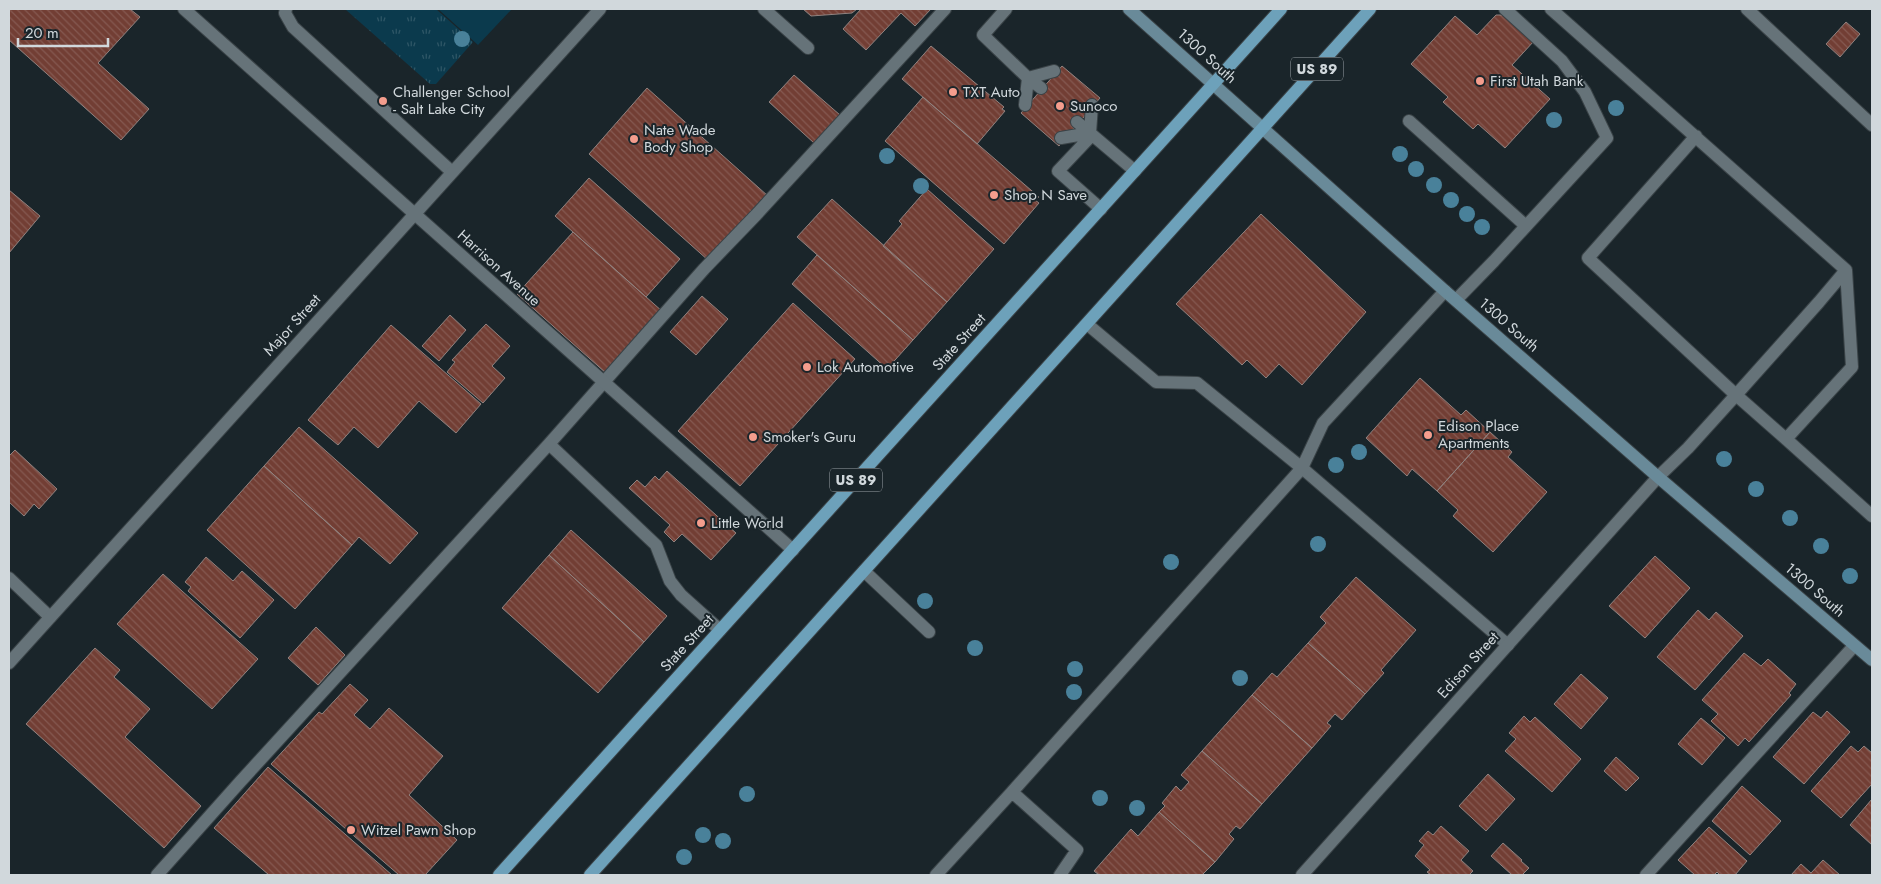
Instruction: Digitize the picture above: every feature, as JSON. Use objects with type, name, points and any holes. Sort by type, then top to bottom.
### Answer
[{"type":"main road","name":"1300 South","points":[[1130,9],[1445,291],[1872,660]]},
{"type":"main road","name":"State Street","points":[[499,875],[1281,9]]},
{"type":"main road","name":"US 89","points":[[590,875],[1264,129],[1370,9]]},
{"type":"street","name":"Harrison Avenue","points":[[184,9],[792,550]]},
{"type":"street","points":[[286,9],[285,13],[293,27],[452,172]]},
{"type":"street","name":"Major Street","points":[[9,663],[600,9]]},
{"type":"street","points":[[764,9],[808,48]]},
{"type":"street","points":[[157,875],[246,774],[604,383],[704,268],[756,215],[945,9]]},
{"type":"street","points":[[1006,9],[982,35],[1040,88]]},
{"type":"street","points":[[1456,300],[1607,138],[1586,92],[1562,61],[1504,9]]},
{"type":"street","points":[[1551,9],[1846,270],[1852,367],[1786,438]]},
{"type":"street","points":[[1747,9],[1872,125]]},
{"type":"street","points":[[1028,78],[1054,71]]},
{"type":"street","points":[[1025,105],[1028,78]]},
{"type":"street","points":[[1092,105],[1091,134],[1058,171],[1101,209]]},
{"type":"street","points":[[1077,122],[1135,171]]},
{"type":"street","points":[[1409,122],[1526,226]]},
{"type":"street","points":[[1062,138],[1091,134]]},
{"type":"street","points":[[1696,136],[1588,258],[1736,395],[1872,516]]},
{"type":"street","name":"Edison Street","points":[[1302,875],[1658,477],[1688,448],[1820,302],[1846,270]]},
{"type":"street","points":[[936,875],[1302,468],[1323,423],[1445,291]]},
{"type":"street","points":[[1088,324],[1156,382],[1197,383],[1302,468],[1508,645]]},
{"type":"street","points":[[549,444],[656,545],[670,581],[681,595],[720,630]]},
{"type":"street","points":[[864,571],[929,632]]},
{"type":"street","points":[[9,578],[50,617]]},
{"type":"street","points":[[1646,875],[1854,646]]},
{"type":"street","points":[[1012,792],[1077,850],[1060,875]]},
{"type":"green space","points":[[345,9],[436,9],[473,42],[436,84],[430,84]]},
{"type":"green space","points":[[438,9],[512,9],[478,45]]},
{"type":"building","points":[[9,9],[130,9],[140,17],[98,63],[149,109],[121,140],[9,40]]},
{"type":"building","points":[[803,9],[857,9],[852,13],[811,16]]},
{"type":"building","points":[[861,9],[931,9],[915,26],[901,13],[866,50],[843,29]]},
{"type":"building","name":"First Utah Bank","points":[[1496,15],[1505,15],[1534,41],[1512,65],[1550,99],[1505,148],[1478,124],[1473,129],[1443,102],[1448,97],[1411,64],[1455,16],[1477,35]]},
{"type":"building","points":[[1846,22],[1860,34],[1840,57],[1826,44]]},
{"type":"building","points":[[931,46],[1004,107],[1002,109],[1005,111],[977,144],[902,79]]},
{"type":"building","name":"Sunoco","points":[[1062,66],[1100,98],[1059,146],[1021,113]]},
{"type":"building","points":[[794,75],[840,115],[814,143],[769,102]]},
{"type":"building","points":[[647,88],[768,196],[709,261],[589,154]]},
{"type":"building","points":[[923,97],[1039,197],[1035,200],[1039,203],[1004,244],[885,141]]},
{"type":"building","points":[[589,178],[680,259],[646,297],[555,216]]},
{"type":"building","points":[[927,189],[994,249],[947,302],[883,246],[902,224],[899,221]]},
{"type":"building","points":[[9,190],[40,216],[9,253]]},
{"type":"building","points":[[832,199],[947,302],[913,340],[797,237]]},
{"type":"building","points":[[1261,214],[1366,312],[1302,385],[1279,364],[1266,378],[1247,360],[1242,365],[1176,304]]},
{"type":"building","points":[[573,232],[663,312],[607,374],[517,294]]},
{"type":"building","points":[[817,255],[913,340],[887,369],[792,284]]},
{"type":"building","points":[[702,296],[728,319],[696,355],[670,332]]},
{"type":"building","points":[[793,303],[855,359],[740,486],[678,431]]},
{"type":"building","points":[[450,315],[466,330],[439,361],[422,346]]},
{"type":"building","points":[[486,324],[510,346],[492,366],[505,378],[483,403],[447,372],[455,362],[452,360]]},
{"type":"building","points":[[391,325],[481,404],[456,433],[419,401],[378,448],[354,427],[338,445],[308,420]]},
{"type":"building","name":"Edison Place Apartments","points":[[1420,378],[1461,415],[1466,410],[1490,432],[1437,491],[1412,469],[1407,476],[1366,438]]},
{"type":"building","points":[[299,427],[418,533],[390,564],[359,537],[352,545],[264,466]]},
{"type":"building","name":"Edison Place Apartments","points":[[1490,432],[1512,452],[1508,457],[1547,492],[1493,552],[1453,516],[1458,510],[1437,491]]},
{"type":"building","points":[[15,450],[57,489],[39,509],[34,504],[24,516],[9,502],[9,456]]},
{"type":"building","points":[[264,466],[352,545],[295,609],[207,530]]},
{"type":"building","points":[[667,471],[736,533],[711,560],[682,534],[674,542],[664,532],[670,525],[629,488],[637,480],[645,487],[655,476],[659,480]]},
{"type":"building","points":[[571,530],[667,616],[644,642],[549,555]]},
{"type":"building","points":[[549,555],[644,642],[598,693],[502,608]]},
{"type":"building","points":[[1655,556],[1690,588],[1645,638],[1609,606]]},
{"type":"building","points":[[206,557],[233,581],[242,571],[274,600],[240,638],[188,591],[191,587],[185,582]]},
{"type":"building","points":[[163,574],[258,659],[212,709],[117,624]]},
{"type":"building","points":[[1356,577],[1416,630],[1381,670],[1384,673],[1365,694],[1308,643],[1326,623],[1320,617]]},
{"type":"building","points":[[1698,610],[1709,620],[1716,612],[1743,636],[1695,690],[1657,657]]},
{"type":"building","points":[[316,627],[345,655],[318,685],[288,658]]},
{"type":"building","points":[[1308,643],[1365,694],[1342,720],[1335,714],[1327,723],[1331,726],[1312,748],[1252,695],[1272,673],[1277,677]]},
{"type":"building","points":[[95,648],[120,670],[114,677],[150,709],[125,737],[201,806],[164,848],[26,724]]},
{"type":"building","points":[[1744,653],[1761,666],[1768,659],[1796,684],[1789,693],[1791,695],[1749,742],[1745,738],[1738,746],[1711,721],[1718,714],[1702,700]]},
{"type":"building","points":[[1581,674],[1608,698],[1581,729],[1554,704]]},
{"type":"building","points":[[350,684],[368,700],[354,715],[370,729],[389,708],[443,756],[409,795],[457,840],[425,875],[399,875],[271,764],[319,712],[322,714]]},
{"type":"building","points":[[1252,695],[1312,748],[1262,804],[1202,751]]},
{"type":"building","points":[[1827,711],[1850,732],[1804,784],[1773,757],[1813,712],[1821,718]]},
{"type":"building","points":[[1524,716],[1530,722],[1535,717],[1581,759],[1552,792],[1505,751],[1516,739],[1509,733]]},
{"type":"building","points":[[1701,718],[1725,738],[1702,765],[1678,744]]},
{"type":"building","points":[[1851,746],[1858,752],[1864,746],[1872,753],[1872,784],[1841,818],[1811,791]]},
{"type":"building","points":[[1202,751],[1262,804],[1240,829],[1236,826],[1229,834],[1234,839],[1215,862],[1159,812],[1165,806],[1162,803],[1176,786],[1181,791],[1189,782],[1181,775]]},
{"type":"building","points":[[1616,757],[1639,778],[1626,791],[1604,771]]},
{"type":"building","points":[[268,767],[392,875],[269,875],[214,828]]},
{"type":"building","points":[[1488,774],[1515,799],[1486,831],[1459,806]]},
{"type":"building","points":[[1742,786],[1781,821],[1750,855],[1712,821]]},
{"type":"building","points":[[1872,799],[1872,845],[1850,825]]},
{"type":"building","points":[[1159,812],[1215,862],[1202,875],[1099,875],[1094,871],[1131,829],[1138,836]]},
{"type":"building","points":[[1441,826],[1469,851],[1461,860],[1473,871],[1469,875],[1431,875],[1427,872],[1430,870],[1415,856],[1424,845],[1419,841],[1428,831],[1433,835]]},
{"type":"building","points":[[1709,827],[1747,861],[1735,875],[1720,875],[1717,872],[1714,875],[1695,875],[1678,860]]},
{"type":"building","points":[[1503,843],[1529,868],[1522,875],[1512,875],[1491,856]]},
{"type":"building","points":[[1823,860],[1840,875],[1791,875],[1801,864],[1811,873]]},
{"type":"place","name":"First Utah Bank","points":[[1480,81]]},
{"type":"place","name":"TXT Auto","points":[[953,92]]},
{"type":"place","name":"Challenger School - Salt Lake City","points":[[383,101]]},
{"type":"place","name":"Sunoco","points":[[1060,106]]},
{"type":"place","name":"Nate Wade Body Shop","points":[[634,139]]},
{"type":"place","name":"Shop N Save","points":[[994,195]]},
{"type":"place","name":"Lok Automotive","points":[[807,367]]},
{"type":"place","name":"Edison Place Apartments","points":[[1428,435]]},
{"type":"place","name":"Smoker's Guru","points":[[753,437]]},
{"type":"place","name":"Little World","points":[[701,523]]},
{"type":"place","name":"Witzel Pawn Shop","points":[[351,830]]}]
